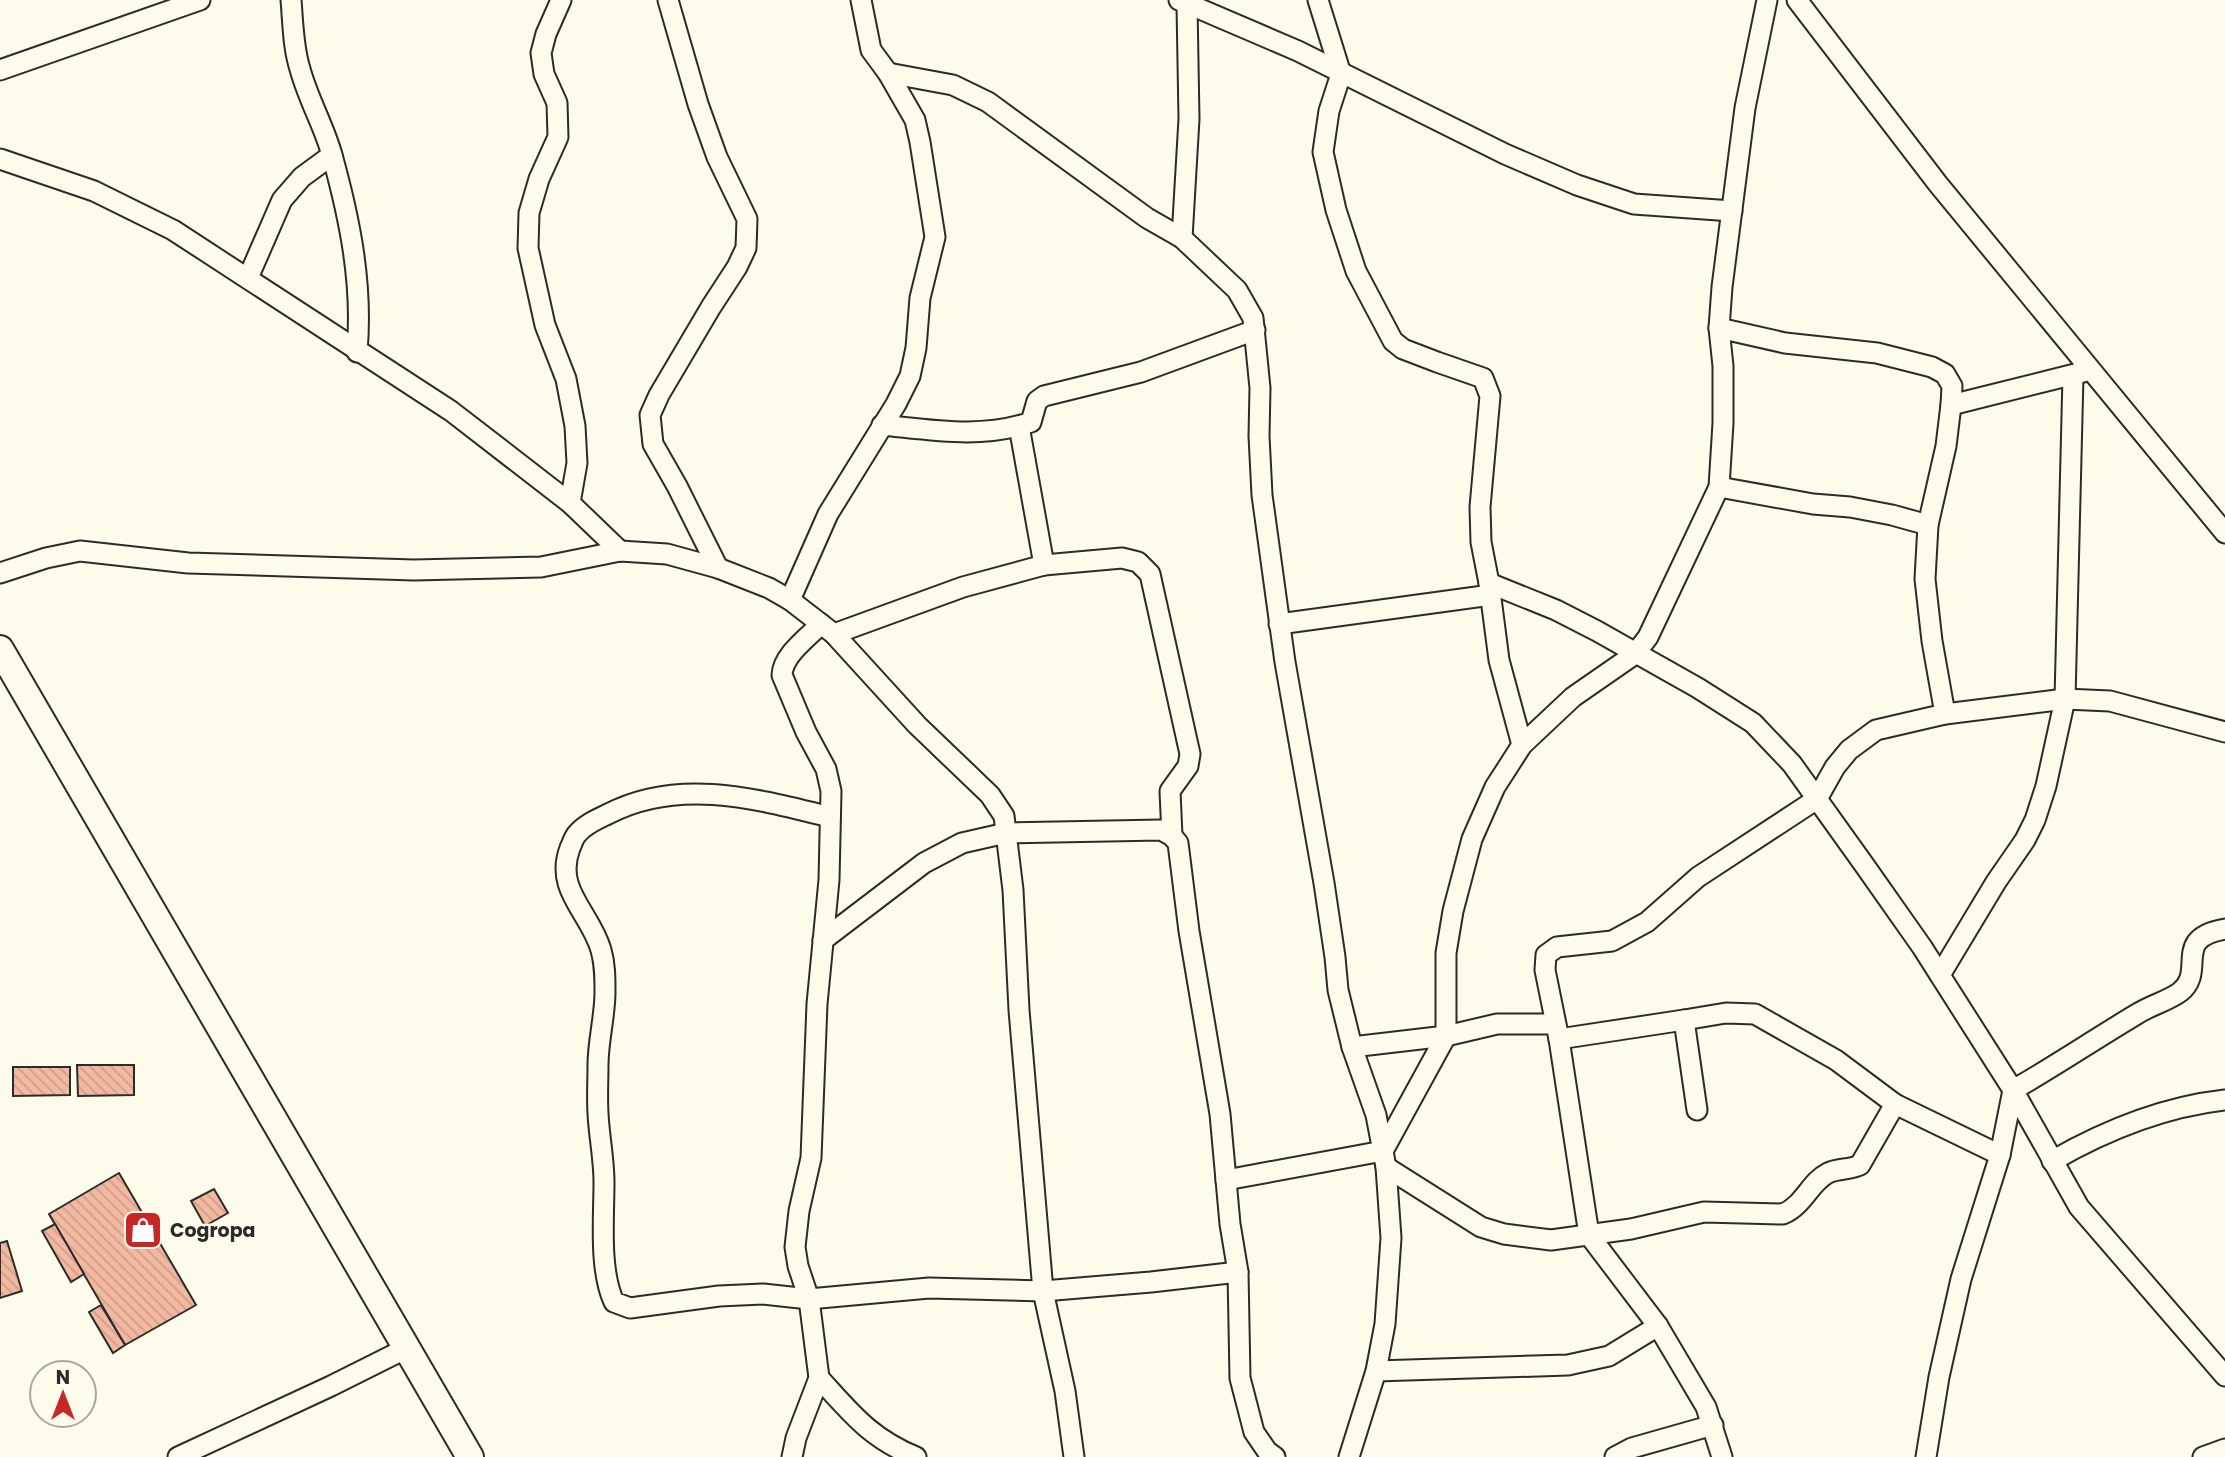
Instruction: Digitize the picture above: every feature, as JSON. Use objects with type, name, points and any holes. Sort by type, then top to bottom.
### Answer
[{"type":"main road","points":[[0,649],[470,1457]]},
{"type":"street","points":[[0,69],[200,0]]},
{"type":"street","points":[[291,0],[294,45],[300,71],[332,155],[355,253],[359,296],[358,352]]},
{"type":"street","points":[[561,0],[541,53],[544,74],[556,103],[558,137],[539,179],[529,213],[528,248],[545,325],[566,379],[575,426],[577,463],[570,503]]},
{"type":"street","points":[[668,0],[698,104],[717,157],[747,219],[746,248],[737,267],[659,395],[650,415],[653,444],[718,568]]},
{"type":"street","points":[[790,600],[828,514],[896,404],[910,376],[916,348],[920,298],[935,237],[915,120],[888,73],[871,50],[861,0]]},
{"type":"street","points":[[1318,0],[1341,74],[1329,111],[1322,152],[1336,210],[1356,271],[1393,341],[1426,358],[1483,378],[1488,386],[1490,396],[1480,507],[1480,542],[1490,589],[1499,660],[1522,745]]},
{"type":"street","points":[[1384,1159],[1446,1036],[1446,953],[1453,911],[1472,839],[1495,787],[1522,745],[1573,697],[1635,654],[1648,637],[1719,487],[1723,423],[1723,366],[1719,328],[1722,287],[1745,108],[1767,0]]},
{"type":"street","points":[[1797,0],[2081,373],[2218,514],[2225,533]]},
{"type":"street","points":[[1182,238],[1189,119],[1183,3],[1298,51],[1506,155],[1577,185],[1634,204],[1732,211]]},
{"type":"street","points":[[888,73],[953,85],[988,102],[1138,212],[1182,238],[1237,290],[1253,318],[1260,387],[1262,495],[1279,624],[1324,884],[1338,990],[1352,1047],[1376,1115],[1384,1159],[1391,1238],[1385,1324],[1376,1371],[1349,1457]]},
{"type":"street","points":[[248,278],[282,200],[302,177],[332,155]]},
{"type":"street","points":[[0,159],[105,197],[173,230],[452,411],[570,503],[620,551]]},
{"type":"street","points":[[1719,328],[1785,343],[1877,353],[1932,367],[1945,374],[1952,386],[1951,405],[1946,446],[1928,525],[1925,579],[1932,641],[1945,714]]},
{"type":"street","points":[[882,425],[955,432],[996,431],[1019,426],[1031,422],[1037,401],[1044,396],[1141,372],[1255,330]]},
{"type":"street","points":[[1951,405],[2081,373]]},
{"type":"street","points":[[1940,975],[2025,840],[2046,786],[2065,699],[2081,373]]},
{"type":"street","points":[[1019,426],[1044,565]]},
{"type":"street","points":[[1719,487],[1813,504],[1861,509],[1928,525]]},
{"type":"street","points":[[0,573],[46,558],[80,551],[188,563],[414,570],[541,567],[620,551],[667,554],[718,568],[769,588],[790,600],[827,629],[917,725],[990,795],[1004,816],[1013,890],[1019,1010],[1043,1291],[1065,1391],[1074,1457]]},
{"type":"street","points":[[792,1457],[796,1438],[819,1378],[809,1299],[795,1247],[799,1212],[811,1158],[817,1004],[829,880],[831,791],[826,769],[802,723],[782,675],[782,667],[788,658],[827,629],[963,587],[1044,565],[1122,558],[1138,562],[1150,574],[1190,754],[1188,766],[1170,791],[1172,836]]},
{"type":"street","points":[[1279,624],[1490,589],[1556,610],[1698,688],[1753,723],[1793,764],[1940,975],[2013,1090],[2079,1207],[2225,1376]]},
{"type":"street","points":[[1722,1457],[1706,1406],[1658,1326],[1589,1235],[1545,970],[1546,954],[1556,947],[1612,941],[1632,932],[1698,877],[1817,799],[1835,767],[1849,750],[1876,730],[1945,714],[2065,699],[2110,701],[2225,732]]},
{"type":"street","points":[[830,817],[768,802],[714,793],[665,794],[620,808],[577,834],[566,859],[565,875],[570,893],[586,916],[601,948],[605,968],[605,1005],[598,1062],[598,1113],[604,1176],[608,1289],[614,1302],[630,1308],[719,1296],[763,1294],[809,1299],[929,1288],[1043,1291],[1238,1272]]},
{"type":"street","points":[[823,940],[924,863],[961,844],[1006,833],[1161,830],[1172,836],[1178,843],[1189,931],[1213,1064],[1238,1272],[1240,1378],[1254,1432],[1267,1451],[1275,1457]]},
{"type":"street","points":[[1926,1457],[1939,1377],[1961,1279],[2000,1155],[2013,1090],[2141,1012],[2182,991],[2188,982],[2192,951],[2198,939],[2211,931],[2225,929]]},
{"type":"street","points":[[1352,1047],[1446,1036],[1497,1024],[1557,1031],[1684,1020],[1726,1013],[1755,1014],[1836,1060],[1895,1104],[2000,1155]]},
{"type":"street","points":[[1684,1020],[1697,1110]]},
{"type":"street","points":[[2052,1161],[2092,1138],[2139,1120],[2190,1104],[2225,1100]]},
{"type":"street","points":[[1226,1180],[1384,1159],[1481,1227],[1503,1234],[1551,1240],[1631,1229],[1704,1212],[1783,1214],[1794,1209],[1827,1174],[1860,1165],[1895,1104]]},
{"type":"street","points":[[1376,1371],[1568,1365],[1609,1356],[1658,1326]]},
{"type":"street","points":[[178,1457],[407,1348]]},
{"type":"street","points":[[819,1378],[865,1428],[899,1450],[916,1457]]},
{"type":"street","points":[[1615,1457],[1632,1448],[1713,1425]]},
{"type":"street","points":[[2203,1457],[2225,1449]]},
{"type":"building","points":[[77,1065],[134,1065],[134,1095],[78,1096]]},
{"type":"building","points":[[13,1067],[70,1067],[70,1095],[13,1096]]},
{"type":"building","points":[[119,1173],[196,1305],[125,1345],[49,1214]]},
{"type":"building","points":[[214,1189],[228,1213],[205,1226],[191,1201]]},
{"type":"building","points":[[55,1224],[84,1274],[71,1282],[42,1231]]},
{"type":"building","points":[[7,1241],[22,1291],[0,1298],[0,1243]]},
{"type":"building","points":[[101,1305],[125,1345],[113,1353],[89,1312]]},
{"type":"place","name":"Cogropa","points":[[143,1230]]}]
